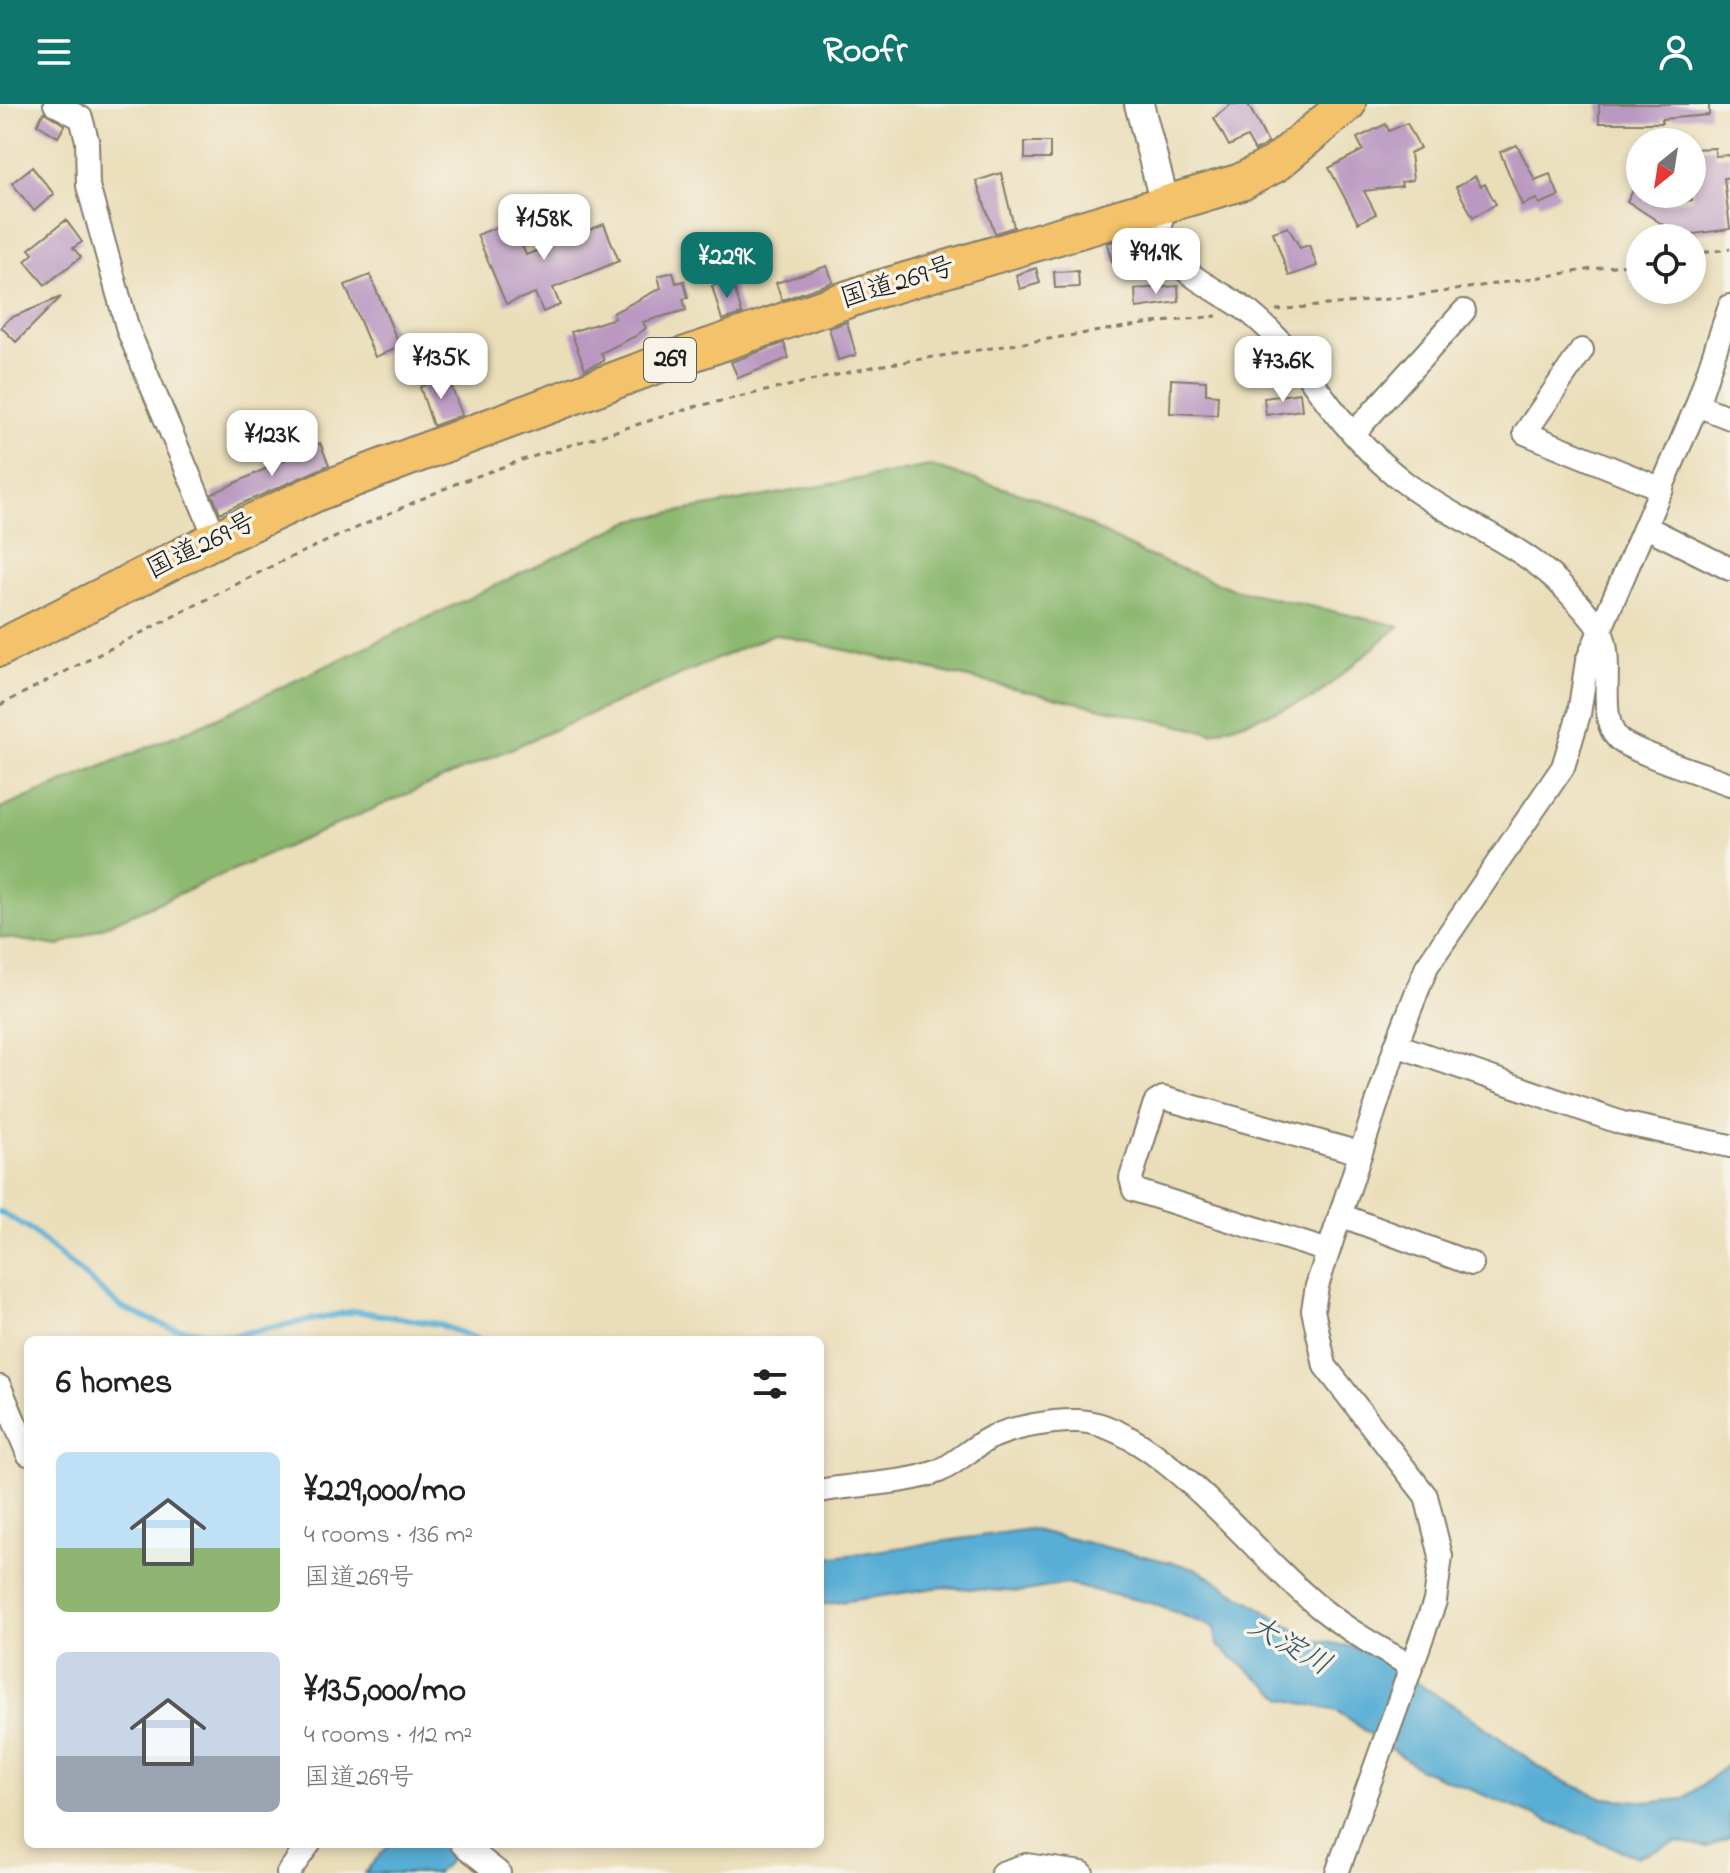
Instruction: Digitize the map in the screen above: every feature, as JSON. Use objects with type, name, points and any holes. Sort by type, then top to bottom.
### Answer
[{"type":"highway","name":"国道269号","points":[[0,648],[216,539],[318,492],[651,367],[872,291],[1213,192],[1275,164],[1347,104]]},
{"type":"street","points":[[55,104],[81,118],[87,140],[88,186],[128,330],[216,539]]},
{"type":"street","points":[[1139,104],[1165,204],[1159,220],[1167,249],[1180,268],[1249,313],[1294,357],[1334,414],[1403,482],[1519,553],[1564,587],[1602,633],[1609,724],[1621,742],[1730,784]]},
{"type":"street","points":[[1337,1873],[1435,1601],[1441,1556],[1426,1496],[1325,1366],[1313,1310],[1328,1251],[1360,1153],[1396,1045],[1427,966],[1563,767],[1579,714],[1587,661],[1602,633],[1697,405],[1730,306]]},
{"type":"street","points":[[1354,433],[1464,311]]},
{"type":"street","points":[[1582,350],[1525,433],[1662,489]]},
{"type":"street","points":[[1697,405],[1730,418]]},
{"type":"street","points":[[1646,527],[1730,569]]},
{"type":"street","points":[[1396,1045],[1622,1123],[1730,1146]]},
{"type":"street","points":[[1328,1251],[1134,1190],[1131,1178],[1155,1103],[1163,1098],[1360,1153]]},
{"type":"street","points":[[1340,1215],[1472,1264]]},
{"type":"street","points":[[0,1387],[24,1444]]},
{"type":"street","points":[[824,1490],[941,1470],[992,1437],[1028,1428],[1078,1421],[1106,1426],[1129,1435],[1162,1457],[1259,1554],[1320,1608],[1411,1666]]},
{"type":"street","points":[[288,1873],[306,1848]]},
{"type":"street","points":[[467,1848],[499,1873]]},
{"type":"street","points":[[1002,1873],[1026,1865],[1082,1873]]},
{"type":"path","points":[[1706,252],[1730,249]]},
{"type":"path","points":[[0,705],[278,563],[455,484],[694,407],[877,366],[1144,324],[1408,297],[1626,264]]},
{"type":"green space","points":[[930,466],[1036,498],[1142,553],[1233,589],[1399,626],[1314,698],[1212,733],[774,634],[59,946],[0,937],[0,809],[208,722],[633,520]]},
{"type":"water","name":"大淀川","points":[[1029,1529],[1195,1568],[1310,1639],[1363,1649],[1464,1712],[1554,1777],[1604,1798],[1653,1802],[1683,1799],[1730,1763],[1730,1837],[1707,1848],[1677,1842],[1637,1857],[1420,1769],[1337,1711],[1284,1699],[1217,1645],[1215,1628],[1151,1603],[1065,1584],[1020,1592],[942,1587],[824,1604],[824,1558]]},
{"type":"water","points":[[386,1848],[462,1848],[437,1873],[364,1873]]},
{"type":"building","points":[[1231,104],[1248,104],[1268,143],[1255,151],[1247,137],[1229,146],[1214,118]]},
{"type":"building","points":[[1599,104],[1709,104],[1709,115],[1662,119],[1662,123],[1599,123]]},
{"type":"building","points":[[44,112],[65,125],[58,137],[37,124]]},
{"type":"building","points":[[1407,123],[1420,148],[1410,153],[1413,180],[1401,182],[1402,186],[1364,191],[1376,214],[1358,223],[1329,168],[1363,150],[1357,138],[1386,124],[1389,131]]},
{"type":"building","points":[[1025,142],[1050,142],[1050,159],[1025,159]]},
{"type":"building","points":[[1517,145],[1535,180],[1550,174],[1559,196],[1539,204],[1537,199],[1522,205],[1500,152]]},
{"type":"building","points":[[1706,148],[1715,148],[1715,156],[1730,155],[1730,177],[1724,178],[1730,229],[1706,232],[1706,224],[1662,224],[1638,208],[1706,208]]},
{"type":"building","points":[[32,167],[54,194],[34,211],[12,183]]},
{"type":"building","points":[[1001,173],[1014,227],[995,233],[976,181]]},
{"type":"building","points":[[1475,176],[1481,186],[1485,184],[1496,204],[1473,217],[1456,187]]},
{"type":"building","points":[[66,220],[82,242],[73,248],[81,257],[45,285],[25,261],[33,254],[29,249]]},
{"type":"building","points":[[512,221],[526,255],[604,224],[619,261],[553,288],[560,305],[543,312],[535,293],[506,304],[477,235]]},
{"type":"building","points":[[1288,227],[1300,248],[1309,245],[1317,266],[1289,276],[1273,232]]},
{"type":"building","points":[[1124,239],[1129,258],[1112,262],[1107,243]]},
{"type":"building","points":[[827,266],[833,282],[782,300],[776,283]]},
{"type":"building","points":[[1036,268],[1040,283],[1020,289],[1016,275]]},
{"type":"building","points":[[1078,271],[1079,287],[1055,288],[1054,272]]},
{"type":"building","points":[[673,272],[676,283],[684,281],[688,298],[683,299],[686,310],[643,322],[646,328],[601,353],[604,361],[585,369],[571,332],[615,318],[613,313],[661,288],[658,276]]},
{"type":"building","points":[[370,275],[400,347],[375,357],[345,285]]},
{"type":"building","points":[[732,280],[742,314],[722,320],[712,286]]},
{"type":"building","points":[[1178,286],[1179,302],[1136,308],[1135,289]]},
{"type":"building","points":[[61,297],[16,342],[1,327],[10,318]]},
{"type":"building","points":[[847,322],[856,355],[838,360],[829,328]]},
{"type":"building","points":[[784,343],[789,358],[738,378],[731,362]]},
{"type":"building","points":[[448,377],[462,415],[433,426],[420,387]]},
{"type":"building","points":[[1171,379],[1206,381],[1206,394],[1218,395],[1217,415],[1170,413]]},
{"type":"building","points":[[1300,393],[1302,410],[1266,415],[1264,398]]},
{"type":"building","points":[[320,443],[329,465],[220,513],[212,494]]},
{"type":"waterway","points":[[0,1212],[28,1228],[122,1308],[171,1328],[230,1336]]},
{"type":"waterway","points":[[230,1336],[355,1311],[438,1324],[470,1336]]}]
